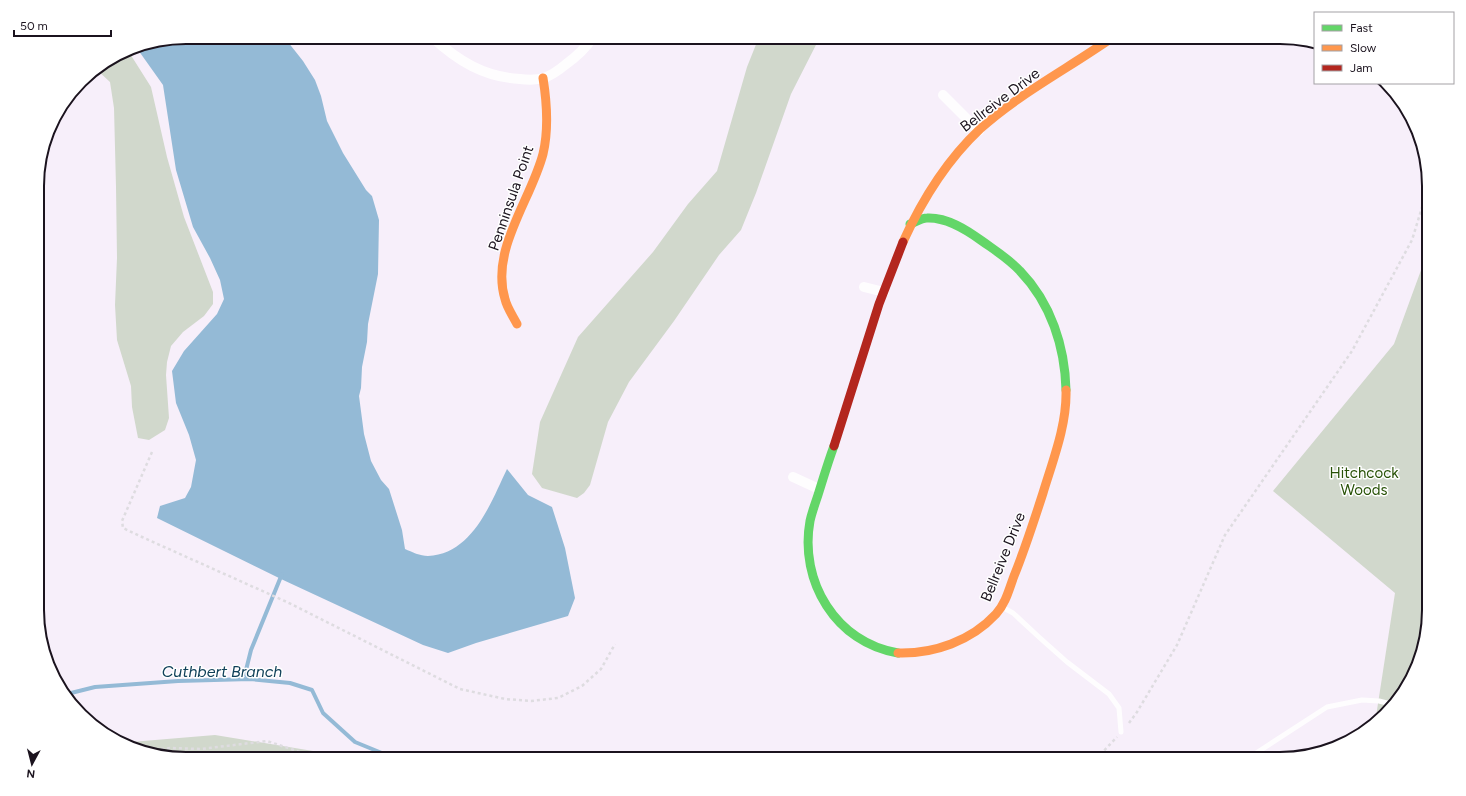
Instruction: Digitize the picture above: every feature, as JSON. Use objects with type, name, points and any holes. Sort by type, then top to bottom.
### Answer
[{"type":"street","points":[[440,44],[452,55],[462,61],[493,75],[508,79],[534,80],[553,74],[582,52],[588,44]]},
{"type":"street","name":"Bellreive Drive","points":[[910,224],[926,218],[939,218],[969,232],[1005,256],[1027,279],[1038,295],[1055,328],[1061,346],[1066,381],[1066,399],[1061,435],[1020,562],[1001,606],[987,624],[977,631],[940,647],[922,652],[903,653],[884,650],[872,645],[847,630],[838,622],[819,594],[813,580],[808,551],[809,528],[819,489],[899,246],[910,224],[922,202],[949,162],[979,130],[1004,111],[1103,44]]},
{"type":"street","name":"Penninsula Point","points":[[517,324],[504,297],[502,275],[511,233],[540,163],[544,146],[547,116],[544,78]]},
{"type":"street","points":[[943,95],[979,130]]},
{"type":"street","points":[[864,287],[884,292]]},
{"type":"street","points":[[793,477],[819,489]]},
{"type":"lane","points":[[1001,606],[1013,613],[1067,662],[1109,694],[1119,708],[1121,732]]},
{"type":"lane","points":[[1258,752],[1327,707],[1362,700],[1388,703]]},
{"type":"path","points":[[1102,752],[1137,712],[1177,645],[1225,535],[1352,351],[1412,240],[1422,208]]},
{"type":"path","points":[[152,452],[122,521],[124,528],[287,602],[460,689],[505,699],[531,701],[558,698],[582,686],[601,668],[615,644]]},
{"type":"path","points":[[159,749],[201,749],[267,741],[300,752]]},
{"type":"green space","points":[[756,44],[816,44],[791,94],[756,193],[741,230],[719,255],[674,321],[629,382],[608,422],[590,485],[584,493],[577,498],[542,488],[532,474],[540,422],[578,337],[653,252],[688,204],[717,171],[747,67]]},
{"type":"green space","points":[[131,55],[151,87],[167,157],[184,217],[213,292],[213,304],[204,316],[183,332],[171,346],[167,362],[166,375],[169,418],[165,430],[149,440],[138,438],[132,407],[131,386],[117,340],[115,305],[117,258],[114,108],[110,82],[100,73]]},
{"type":"green space","name":"Hitchcock Woods","points":[[1422,267],[1422,620],[1417,647],[1411,665],[1393,697],[1376,715],[1395,593],[1273,491],[1394,344]]},
{"type":"green space","points":[[215,735],[316,752],[176,752],[149,747],[133,742]]},
{"type":"water","points":[[176,44],[290,44],[303,61],[315,80],[321,96],[327,121],[343,153],[366,190],[372,196],[379,220],[378,274],[368,324],[367,342],[362,367],[359,396],[364,434],[371,461],[381,480],[389,489],[402,530],[405,549],[419,555],[428,556],[444,553],[457,546],[469,536],[487,511],[507,469],[528,495],[552,507],[565,548],[575,598],[568,616],[476,643],[448,653],[423,645],[281,579],[157,518],[160,506],[185,498],[191,487],[196,460],[189,435],[176,403],[172,371],[184,351],[217,314],[224,299],[220,280],[193,227],[176,170],[163,85],[140,52]]},
{"type":"waterway","points":[[250,679],[245,674],[251,650],[282,574]]},
{"type":"waterway","name":"Cuthbert Branch","points":[[71,693],[95,687],[178,681],[250,679],[290,683],[312,690],[323,713],[355,742],[379,752]]},
{"type":"traffic: fast","points":[[910,224],[927,218],[934,218],[949,222],[976,237],[1007,259],[1020,271],[1040,297],[1054,326],[1063,358],[1066,390]]},
{"type":"traffic: fast","points":[[834,446],[810,521],[808,543],[810,566],[817,586],[827,606],[840,623],[857,637],[876,647],[898,653]]},
{"type":"traffic: slow","points":[[903,242],[918,211],[936,182],[956,154],[980,129],[1028,92],[1102,44]]},
{"type":"traffic: slow","points":[[517,324],[505,299],[502,281],[503,262],[507,244],[537,171],[545,145],[547,116],[543,78]]},
{"type":"traffic: slow","points":[[898,653],[925,651],[951,644],[975,632],[996,614],[1002,605],[1007,596],[1026,545],[1055,455],[1062,429],[1066,403],[1066,390]]},
{"type":"traffic: jam","points":[[834,446],[879,304],[903,242]]}]
